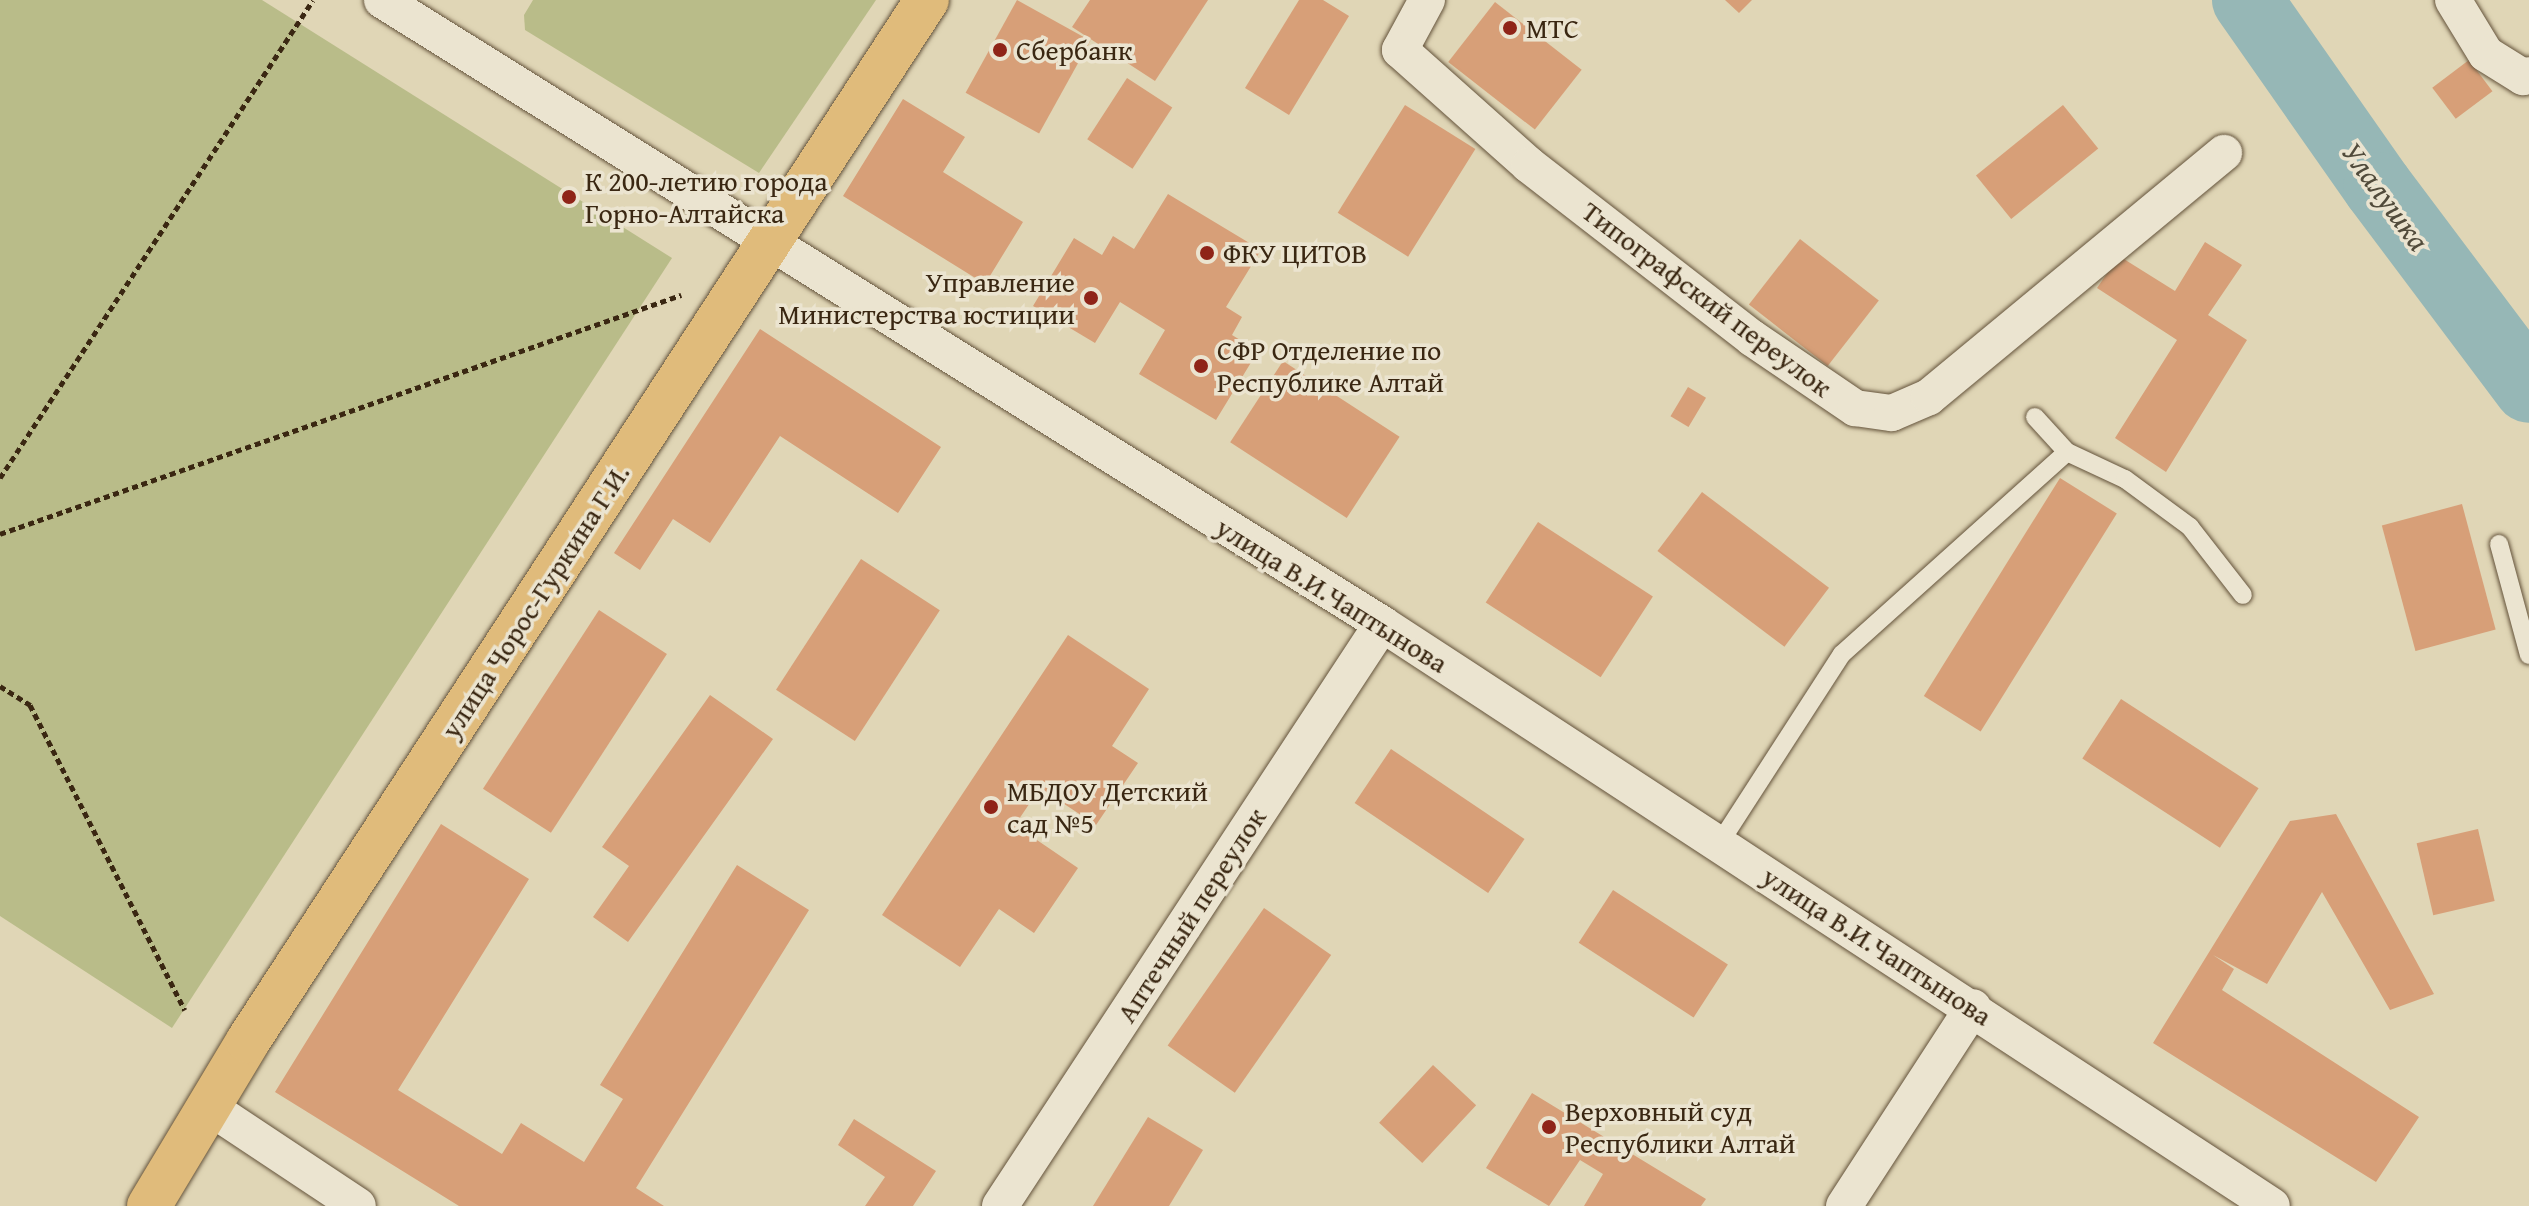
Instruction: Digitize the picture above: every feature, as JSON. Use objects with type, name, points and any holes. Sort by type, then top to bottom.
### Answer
[{"type":"main road","name":"улица Чорос-Гуркина Г.И.","points":[[149,1206],[212,1109],[248,1041],[927,0]]},
{"type":"street","name":"улица В.И.Чаптынова","points":[[382,0],[1382,624],[1973,1007],[2272,1206]]},
{"type":"street","name":"Типографский переулок","points":[[1427,0],[1400,50],[1529,165],[1752,338],[1855,408],[1892,413],[1929,397],[2224,153]]},
{"type":"street","points":[[2453,0],[2486,54],[2526,76]]},
{"type":"street","name":"Аптечный переулок","points":[[1000,1206],[1382,624]]},
{"type":"street","points":[[1844,1206],[1973,1007]]},
{"type":"street","points":[[212,1109],[358,1206]]},
{"type":"lane","points":[[2035,417],[2067,452],[2125,479],[2190,527],[2243,595]]},
{"type":"lane","points":[[1719,844],[1842,654],[2067,452]]},
{"type":"lane","points":[[2499,544],[2529,655]]},
{"type":"path","points":[[0,478],[313,0]]},
{"type":"path","points":[[0,534],[675,301],[687,291]]},
{"type":"path","points":[[0,686],[30,705],[185,1010]]},
{"type":"green space","points":[[0,0],[262,0],[672,258],[172,1028],[0,916]]},
{"type":"green space","points":[[533,0],[876,0],[759,173],[525,30],[524,15]]},
{"type":"building","points":[[1017,0],[1090,41],[1039,133],[966,93]]},
{"type":"building","points":[[1090,0],[1208,0],[1155,81],[1072,27]]},
{"type":"building","points":[[1299,0],[1323,0],[1349,16],[1289,115],[1245,88]]},
{"type":"building","points":[[1725,0],[1752,0],[1739,13]]},
{"type":"building","points":[[1495,2],[1582,70],[1535,130],[1448,62]]},
{"type":"building","points":[[2469,60],[2492,91],[2456,119],[2432,88]]},
{"type":"building","points":[[1127,78],[1172,107],[1133,169],[1087,139]]},
{"type":"building","points":[[903,99],[965,137],[943,172],[1023,222],[985,284],[843,196]]},
{"type":"building","points":[[1405,105],[1475,149],[1408,257],[1338,213]]},
{"type":"building","points":[[2063,105],[2098,149],[2011,219],[1976,175]]},
{"type":"building","points":[[1168,194],[1261,250],[1226,307],[1242,317],[1232,335],[1258,351],[1216,420],[1139,374],[1165,330],[1120,302],[1095,343],[1033,306],[1074,238],[1102,255],[1113,236],[1134,249]]},
{"type":"building","points":[[1800,239],[1879,301],[1828,366],[1749,304]]},
{"type":"building","points":[[2205,242],[2242,265],[2208,315],[2247,340],[2166,472],[2115,438],[2177,340],[2097,288],[2119,256],[2175,291]]},
{"type":"building","points":[[760,329],[941,447],[898,513],[780,436],[710,543],[673,519],[640,570],[614,553]]},
{"type":"building","points":[[1283,361],[1400,437],[1347,518],[1230,442]]},
{"type":"building","points":[[1688,387],[1706,398],[1688,427],[1670,416]]},
{"type":"building","points":[[2060,478],[2117,514],[1981,731],[1924,696]]},
{"type":"building","points":[[1702,492],[1829,588],[1784,647],[1657,551]]},
{"type":"building","points":[[2462,504],[2496,630],[2415,651],[2382,525]]},
{"type":"building","points":[[1538,522],[1653,597],[1601,677],[1486,603]]},
{"type":"building","points":[[861,559],[940,610],[855,741],[776,690]]},
{"type":"building","points":[[599,610],[667,654],[551,833],[483,789]]},
{"type":"building","name":"МБДОУ Детский сад №5","points":[[1068,635],[1149,689],[1112,746],[1138,763],[1096,825],[1040,788],[1015,825],[1078,868],[1034,933],[999,909],[960,967],[882,915]]},
{"type":"building","points":[[710,695],[773,739],[628,942],[593,917],[629,866],[602,847]]},
{"type":"building","points":[[2121,699],[2259,788],[2220,848],[2082,759]]},
{"type":"building","points":[[1391,749],[1524,839],[1488,893],[1355,803]]},
{"type":"building","points":[[2336,814],[2434,994],[2390,1010],[2322,892],[2267,984],[2213,955],[2234,969],[2222,990],[2419,1117],[2376,1182],[2153,1043],[2290,821]]},
{"type":"building","points":[[441,824],[529,879],[398,1090],[502,1154],[521,1123],[584,1162],[623,1099],[600,1085],[737,865],[809,910],[636,1188],[664,1206],[459,1206],[275,1092]]},
{"type":"building","points":[[2478,829],[2495,901],[2433,915],[2417,843]]},
{"type":"building","points":[[1613,890],[1728,965],[1694,1017],[1579,943]]},
{"type":"building","points":[[1264,908],[1331,955],[1235,1093],[1168,1046]]},
{"type":"building","points":[[1433,1065],[1476,1105],[1422,1163],[1379,1123]]},
{"type":"building","name":"Верховный суд Республики Алтай","points":[[1532,1093],[1706,1199],[1701,1206],[1584,1206],[1603,1174],[1580,1160],[1549,1206],[1486,1168]]},
{"type":"building","points":[[1148,1117],[1203,1150],[1169,1206],[1093,1206]]},
{"type":"building","points":[[854,1119],[936,1171],[913,1206],[865,1206],[885,1177],[838,1145]]},
{"type":"waterway","name":"Улалушка","points":[[2247,0],[2378,187],[2529,388]]},
{"type":"place","name":"МТС","points":[[1510,28]]},
{"type":"place","name":"Сбербанк","points":[[1000,50]]},
{"type":"place","name":"К 200-летию города Горно-Алтайска","points":[[569,197]]},
{"type":"place","name":"ФКУ ЦИТОВ","points":[[1207,253]]},
{"type":"place","name":"Управление Министерства юстиции","points":[[1091,298]]},
{"type":"place","name":"СФР Отделение по Республике Алтай","points":[[1201,366]]},
{"type":"place","name":"МБДОУ Детский сад №5","points":[[991,807]]},
{"type":"place","name":"Верховный суд Республики Алтай","points":[[1549,1127]]}]
